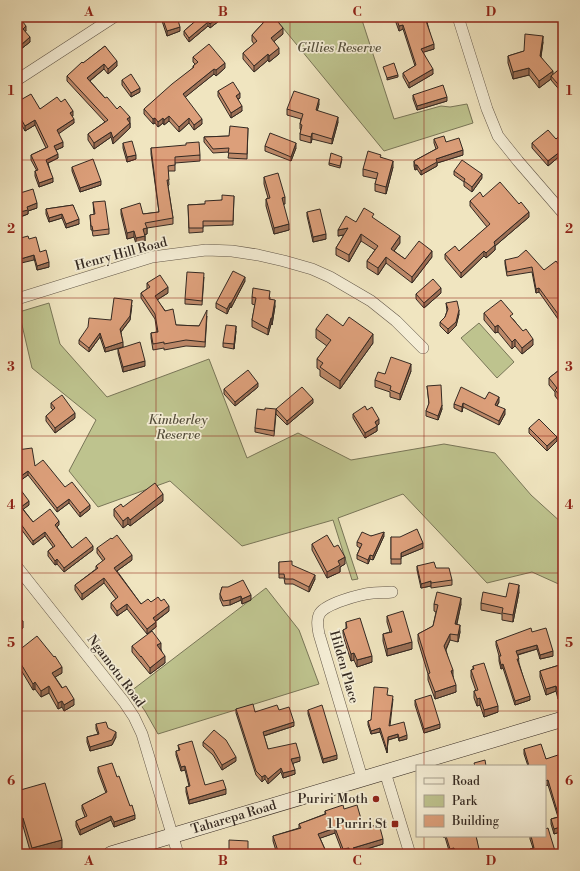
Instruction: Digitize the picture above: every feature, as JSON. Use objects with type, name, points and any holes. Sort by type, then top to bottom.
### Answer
[{"type":"street","points":[[17,80],[114,17]]},
{"type":"street","points":[[458,17],[487,109],[498,136],[518,162],[563,213]]},
{"type":"street","name":"Henry Hill Road","points":[[17,299],[152,257],[206,250],[232,251],[284,261],[312,269],[330,277],[372,301],[396,321],[423,348]]},
{"type":"street","name":"Ngamotu Road","points":[[17,567],[124,702],[134,717],[148,751],[178,854]]},
{"type":"street","name":"Hilden Place","points":[[362,778],[317,623],[319,615],[324,608],[334,603],[372,593],[392,592]]},
{"type":"street","name":"Taharepa Road","points":[[111,854],[563,719]]},
{"type":"street","points":[[385,772],[410,854]]},
{"type":"green space","name":"Gillies Reserve","points":[[274,17],[361,17],[394,119],[441,106],[450,107],[467,104],[473,123],[384,151]]},
{"type":"green space","name":"Kimberley Reserve","points":[[49,303],[60,344],[107,397],[209,359],[247,458],[298,433],[351,460],[444,444],[495,453],[531,495],[563,524],[563,586],[532,572],[487,583],[403,494],[338,518],[358,579],[352,580],[333,520],[242,546],[170,481],[98,507],[69,471],[96,420],[32,368],[19,312]]},
{"type":"green space","points":[[479,323],[514,362],[497,378],[461,338]]},
{"type":"green space","points":[[266,588],[299,630],[319,684],[158,734],[145,711],[131,691]]},
{"type":"building","points":[[17,17],[19,17],[26,26],[23,29],[30,37],[21,45],[18,41],[17,42]]},
{"type":"building","points":[[162,17],[177,17],[180,27],[167,31]]},
{"type":"building","points":[[200,17],[218,17],[210,24],[208,22],[189,38],[184,31]]},
{"type":"building","points":[[267,17],[274,17],[283,28],[271,38],[279,48],[269,56],[268,54],[254,66],[243,53],[257,41],[252,35]]},
{"type":"building","points":[[396,17],[428,17],[425,18],[434,44],[421,49],[433,69],[409,83],[403,73],[416,65],[403,25],[399,26]]},
{"type":"building","points":[[525,34],[543,36],[540,56],[553,71],[539,81],[529,68],[513,72],[508,56],[524,51]]},
{"type":"building","points":[[209,44],[225,63],[216,70],[214,69],[183,94],[202,119],[194,125],[189,118],[179,127],[169,116],[158,122],[155,118],[153,119],[144,109],[194,67],[193,66],[198,62],[193,57]]},
{"type":"building","points":[[105,46],[117,61],[108,69],[104,64],[87,78],[117,109],[120,106],[130,117],[127,119],[130,123],[113,138],[111,132],[94,143],[88,134],[108,120],[67,76],[82,62],[83,63]]},
{"type":"building","points":[[394,63],[398,75],[387,78],[383,67]]},
{"type":"building","points":[[563,66],[563,90],[551,76]]},
{"type":"building","points":[[131,74],[140,88],[131,93],[122,80]]},
{"type":"building","points":[[233,82],[240,93],[236,96],[242,106],[231,113],[218,91]]},
{"type":"building","points":[[443,85],[447,97],[417,106],[413,95]]},
{"type":"building","points":[[294,91],[319,99],[316,110],[338,117],[332,139],[312,133],[311,137],[300,134],[302,125],[300,124],[303,114],[287,109]]},
{"type":"building","points":[[31,94],[40,109],[57,97],[61,102],[65,99],[73,111],[70,113],[74,119],[57,130],[63,142],[54,146],[58,154],[46,160],[53,178],[39,183],[35,171],[38,170],[31,155],[48,147],[35,120],[25,126],[17,112],[17,102]]},
{"type":"building","points":[[230,126],[248,128],[247,154],[228,153],[229,148],[213,149],[204,137],[229,136]]},
{"type":"building","points":[[548,130],[556,139],[563,133],[563,153],[561,151],[548,161],[532,143]]},
{"type":"building","points":[[270,133],[296,143],[291,157],[265,146]]},
{"type":"building","points":[[444,136],[446,142],[459,138],[463,150],[436,159],[437,162],[421,171],[417,165],[415,165],[414,161],[438,148],[434,139]]},
{"type":"building","points":[[132,141],[136,155],[127,157],[123,143]]},
{"type":"building","points":[[199,142],[200,155],[175,157],[175,165],[168,166],[169,180],[167,180],[173,218],[145,223],[147,228],[143,229],[145,236],[136,238],[134,231],[127,233],[121,209],[140,203],[143,214],[159,212],[151,148],[186,145],[186,143]]},
{"type":"building","points":[[368,151],[393,161],[386,187],[375,184],[378,173],[363,169]]},
{"type":"building","points":[[331,153],[342,157],[340,166],[329,163]]},
{"type":"building","points":[[93,159],[101,181],[80,188],[72,167]]},
{"type":"building","points":[[462,160],[482,174],[472,187],[464,181],[465,179],[454,171]]},
{"type":"building","points":[[278,173],[285,197],[282,198],[289,224],[274,228],[266,199],[270,198],[264,177]]},
{"type":"building","points":[[500,182],[519,204],[521,202],[529,212],[494,242],[495,245],[486,253],[484,251],[461,273],[445,254],[455,246],[459,251],[490,224],[470,201],[480,192],[483,197]]},
{"type":"building","points":[[33,189],[37,203],[27,207],[28,210],[20,212],[17,204],[17,194]]},
{"type":"building","points":[[222,195],[234,196],[233,221],[203,221],[203,228],[189,228],[188,205],[205,204],[205,201],[222,200]]},
{"type":"building","points":[[105,201],[109,229],[93,231],[90,215],[95,214],[93,202]]},
{"type":"building","points":[[73,205],[79,219],[66,224],[62,214],[49,218],[46,209]]},
{"type":"building","points":[[364,208],[374,214],[372,217],[400,236],[391,249],[405,259],[419,241],[432,251],[412,277],[386,257],[378,268],[367,261],[378,246],[361,234],[349,255],[336,248],[348,228],[338,230],[346,216],[356,222]]},
{"type":"building","points":[[320,209],[326,234],[313,237],[307,212]]},
{"type":"building","points":[[28,236],[29,239],[36,237],[40,252],[46,250],[49,262],[37,266],[34,255],[17,260],[17,239]]},
{"type":"building","points":[[526,250],[544,270],[556,261],[563,270],[563,311],[558,314],[539,288],[536,289],[532,267],[507,272],[505,260],[518,257]]},
{"type":"building","points":[[233,271],[245,277],[227,309],[216,303]]},
{"type":"building","points":[[187,272],[204,273],[202,301],[185,299]]},
{"type":"building","points":[[160,275],[168,287],[155,296],[165,311],[173,309],[176,325],[199,326],[207,310],[205,342],[186,340],[164,344],[164,342],[153,344],[151,333],[158,332],[155,314],[141,293],[150,287],[147,283]]},
{"type":"building","points":[[433,279],[441,288],[424,303],[416,294]]},
{"type":"building","points":[[253,288],[270,291],[269,299],[275,300],[272,318],[268,329],[252,320],[256,298],[252,297]]},
{"type":"building","points":[[114,298],[132,300],[130,316],[120,329],[123,342],[105,348],[100,333],[89,348],[79,340],[88,327],[89,318],[111,320]]},
{"type":"building","points":[[501,300],[513,314],[510,316],[523,331],[526,329],[533,339],[522,348],[515,339],[512,342],[498,325],[495,327],[484,313]]},
{"type":"building","points":[[457,301],[459,310],[456,322],[448,329],[440,322],[445,317],[448,309],[446,303]]},
{"type":"building","points":[[327,314],[343,326],[349,317],[373,334],[340,381],[320,367],[323,363],[317,359],[331,340],[316,329]]},
{"type":"building","points":[[226,325],[236,326],[234,344],[223,343]]},
{"type":"building","points":[[140,342],[145,361],[123,367],[118,349]]},
{"type":"building","points":[[391,357],[411,364],[400,394],[390,390],[391,386],[375,380],[378,372],[385,374]]},
{"type":"building","points":[[563,367],[563,399],[555,390],[557,388],[549,378]]},
{"type":"building","points":[[248,370],[258,383],[235,402],[224,389]]},
{"type":"building","points":[[17,382],[19,407],[17,407]]},
{"type":"building","points":[[441,385],[442,405],[438,416],[426,411],[429,403],[427,386]]},
{"type":"building","points":[[302,387],[313,399],[287,421],[276,409]]},
{"type":"building","points":[[461,387],[485,399],[489,392],[499,397],[495,405],[505,409],[499,421],[463,403],[462,407],[454,404]]},
{"type":"building","points":[[62,395],[75,413],[55,428],[46,416],[55,408],[51,403]]},
{"type":"building","points":[[365,406],[367,410],[372,407],[379,419],[375,422],[377,426],[365,433],[353,414]]},
{"type":"building","points":[[265,408],[276,409],[274,431],[255,428],[257,409],[265,410]]},
{"type":"building","points":[[539,419],[557,437],[547,446],[529,428]]},
{"type":"building","points":[[32,448],[35,466],[43,460],[65,487],[72,482],[90,505],[80,513],[69,499],[57,508],[28,471],[17,479],[17,450]]},
{"type":"building","points":[[155,483],[163,494],[130,520],[128,517],[123,521],[114,509],[121,504],[123,507]]},
{"type":"building","points":[[20,489],[29,501],[21,507],[33,522],[50,509],[59,521],[55,525],[72,548],[86,537],[93,546],[64,568],[57,559],[55,561],[48,551],[55,546],[45,532],[33,541],[18,520],[17,521],[17,491]]},
{"type":"building","points":[[417,529],[423,543],[401,553],[401,559],[391,559],[391,537],[400,537]]},
{"type":"building","points":[[362,532],[371,536],[384,532],[373,556],[370,555],[368,560],[357,555],[362,544],[357,542]]},
{"type":"building","points":[[117,535],[132,555],[114,568],[141,604],[148,599],[151,602],[158,597],[161,601],[164,599],[169,606],[153,618],[156,622],[147,629],[127,604],[117,611],[111,603],[118,597],[104,578],[82,594],[75,585],[98,568],[96,566],[105,559],[97,548]]},
{"type":"building","points":[[327,535],[334,547],[338,545],[345,557],[338,561],[340,565],[327,572],[312,544]]},
{"type":"building","points":[[292,561],[292,565],[315,575],[309,587],[293,579],[285,579],[284,574],[279,574],[279,562]]},
{"type":"building","points":[[434,562],[436,568],[449,568],[452,580],[431,583],[431,581],[421,584],[417,566]]},
{"type":"building","points":[[243,580],[251,595],[242,599],[241,596],[223,601],[220,594],[222,587],[228,587]]},
{"type":"building","points":[[509,583],[519,585],[513,615],[502,613],[503,608],[481,603],[483,592],[506,597]]},
{"type":"building","points":[[437,592],[461,598],[455,624],[460,625],[458,635],[450,634],[444,646],[453,670],[451,671],[456,685],[435,692],[428,674],[430,673],[418,634],[433,626],[438,605],[434,604]]},
{"type":"building","points":[[403,611],[412,642],[387,649],[383,634],[392,632],[387,616]]},
{"type":"building","points":[[17,615],[23,621],[17,626]]},
{"type":"building","points":[[360,618],[372,656],[357,660],[354,653],[351,654],[343,630],[347,628],[346,622]]},
{"type":"building","points":[[531,628],[532,632],[546,628],[553,651],[540,655],[537,645],[516,651],[519,659],[517,659],[530,696],[515,701],[503,664],[501,665],[499,656],[501,656],[496,641]]},
{"type":"building","points":[[152,631],[161,643],[157,645],[165,656],[150,668],[132,646]]},
{"type":"building","points":[[37,636],[54,657],[55,656],[62,667],[52,673],[62,688],[66,686],[74,699],[64,705],[62,701],[58,703],[49,686],[41,691],[35,682],[33,684],[21,664],[17,667],[17,650],[18,651]]},
{"type":"building","points":[[484,663],[498,706],[484,710],[480,698],[477,699],[474,691],[478,690],[471,670],[474,669],[473,666]]},
{"type":"building","points":[[563,664],[563,692],[558,693],[556,686],[546,689],[540,671]]},
{"type":"building","points":[[374,687],[388,688],[387,695],[393,696],[389,726],[404,722],[407,735],[399,738],[398,734],[388,737],[387,750],[380,728],[371,731],[368,721],[371,720]]},
{"type":"building","points":[[431,695],[440,724],[424,729],[415,700]]},
{"type":"building","points":[[253,704],[255,712],[277,705],[279,710],[289,707],[294,722],[263,732],[268,749],[296,743],[300,757],[291,759],[295,770],[283,773],[281,768],[268,779],[265,775],[262,777],[256,771],[236,709]]},
{"type":"building","points":[[322,705],[337,755],[323,759],[308,710]]},
{"type":"building","points":[[106,722],[108,728],[116,732],[112,740],[90,747],[87,737],[99,734],[96,724]]},
{"type":"building","points":[[214,730],[226,740],[236,757],[222,765],[213,750],[203,742]]},
{"type":"building","points":[[192,741],[205,785],[223,780],[226,789],[189,800],[186,787],[190,786],[185,766],[181,767],[176,751],[180,750],[178,745]]},
{"type":"building","points":[[541,744],[546,759],[561,754],[563,760],[563,764],[560,765],[563,776],[563,826],[554,829],[551,819],[559,817],[548,780],[546,781],[546,765],[529,765],[524,749]]},
{"type":"building","points":[[485,760],[486,765],[475,765],[474,763]]},
{"type":"building","points":[[112,763],[117,777],[119,776],[130,806],[132,805],[135,815],[114,822],[111,816],[80,830],[76,821],[87,816],[82,805],[107,792],[98,767]]},
{"type":"building","points":[[45,783],[62,840],[32,848],[23,818],[17,820],[17,791]]},
{"type":"building","points":[[343,805],[344,809],[357,805],[364,829],[379,824],[383,839],[353,848],[361,854],[351,854],[349,848],[343,849],[335,828],[318,834],[327,854],[279,854],[273,836],[301,828],[299,824],[326,814],[325,811]]},
{"type":"building","points":[[548,828],[555,851],[563,848],[563,854],[531,854],[530,849],[534,848],[531,837],[546,837],[546,829]]},
{"type":"building","points":[[446,837],[476,837],[479,849],[472,852],[472,854],[456,854],[454,848],[450,849]]},
{"type":"building","points":[[229,840],[248,841],[248,854],[229,854]]},
{"type":"place","name":"Puriri Moth","points":[[376,799]]},
{"type":"place","name":"1 Puriri St","points":[[395,824]]}]
